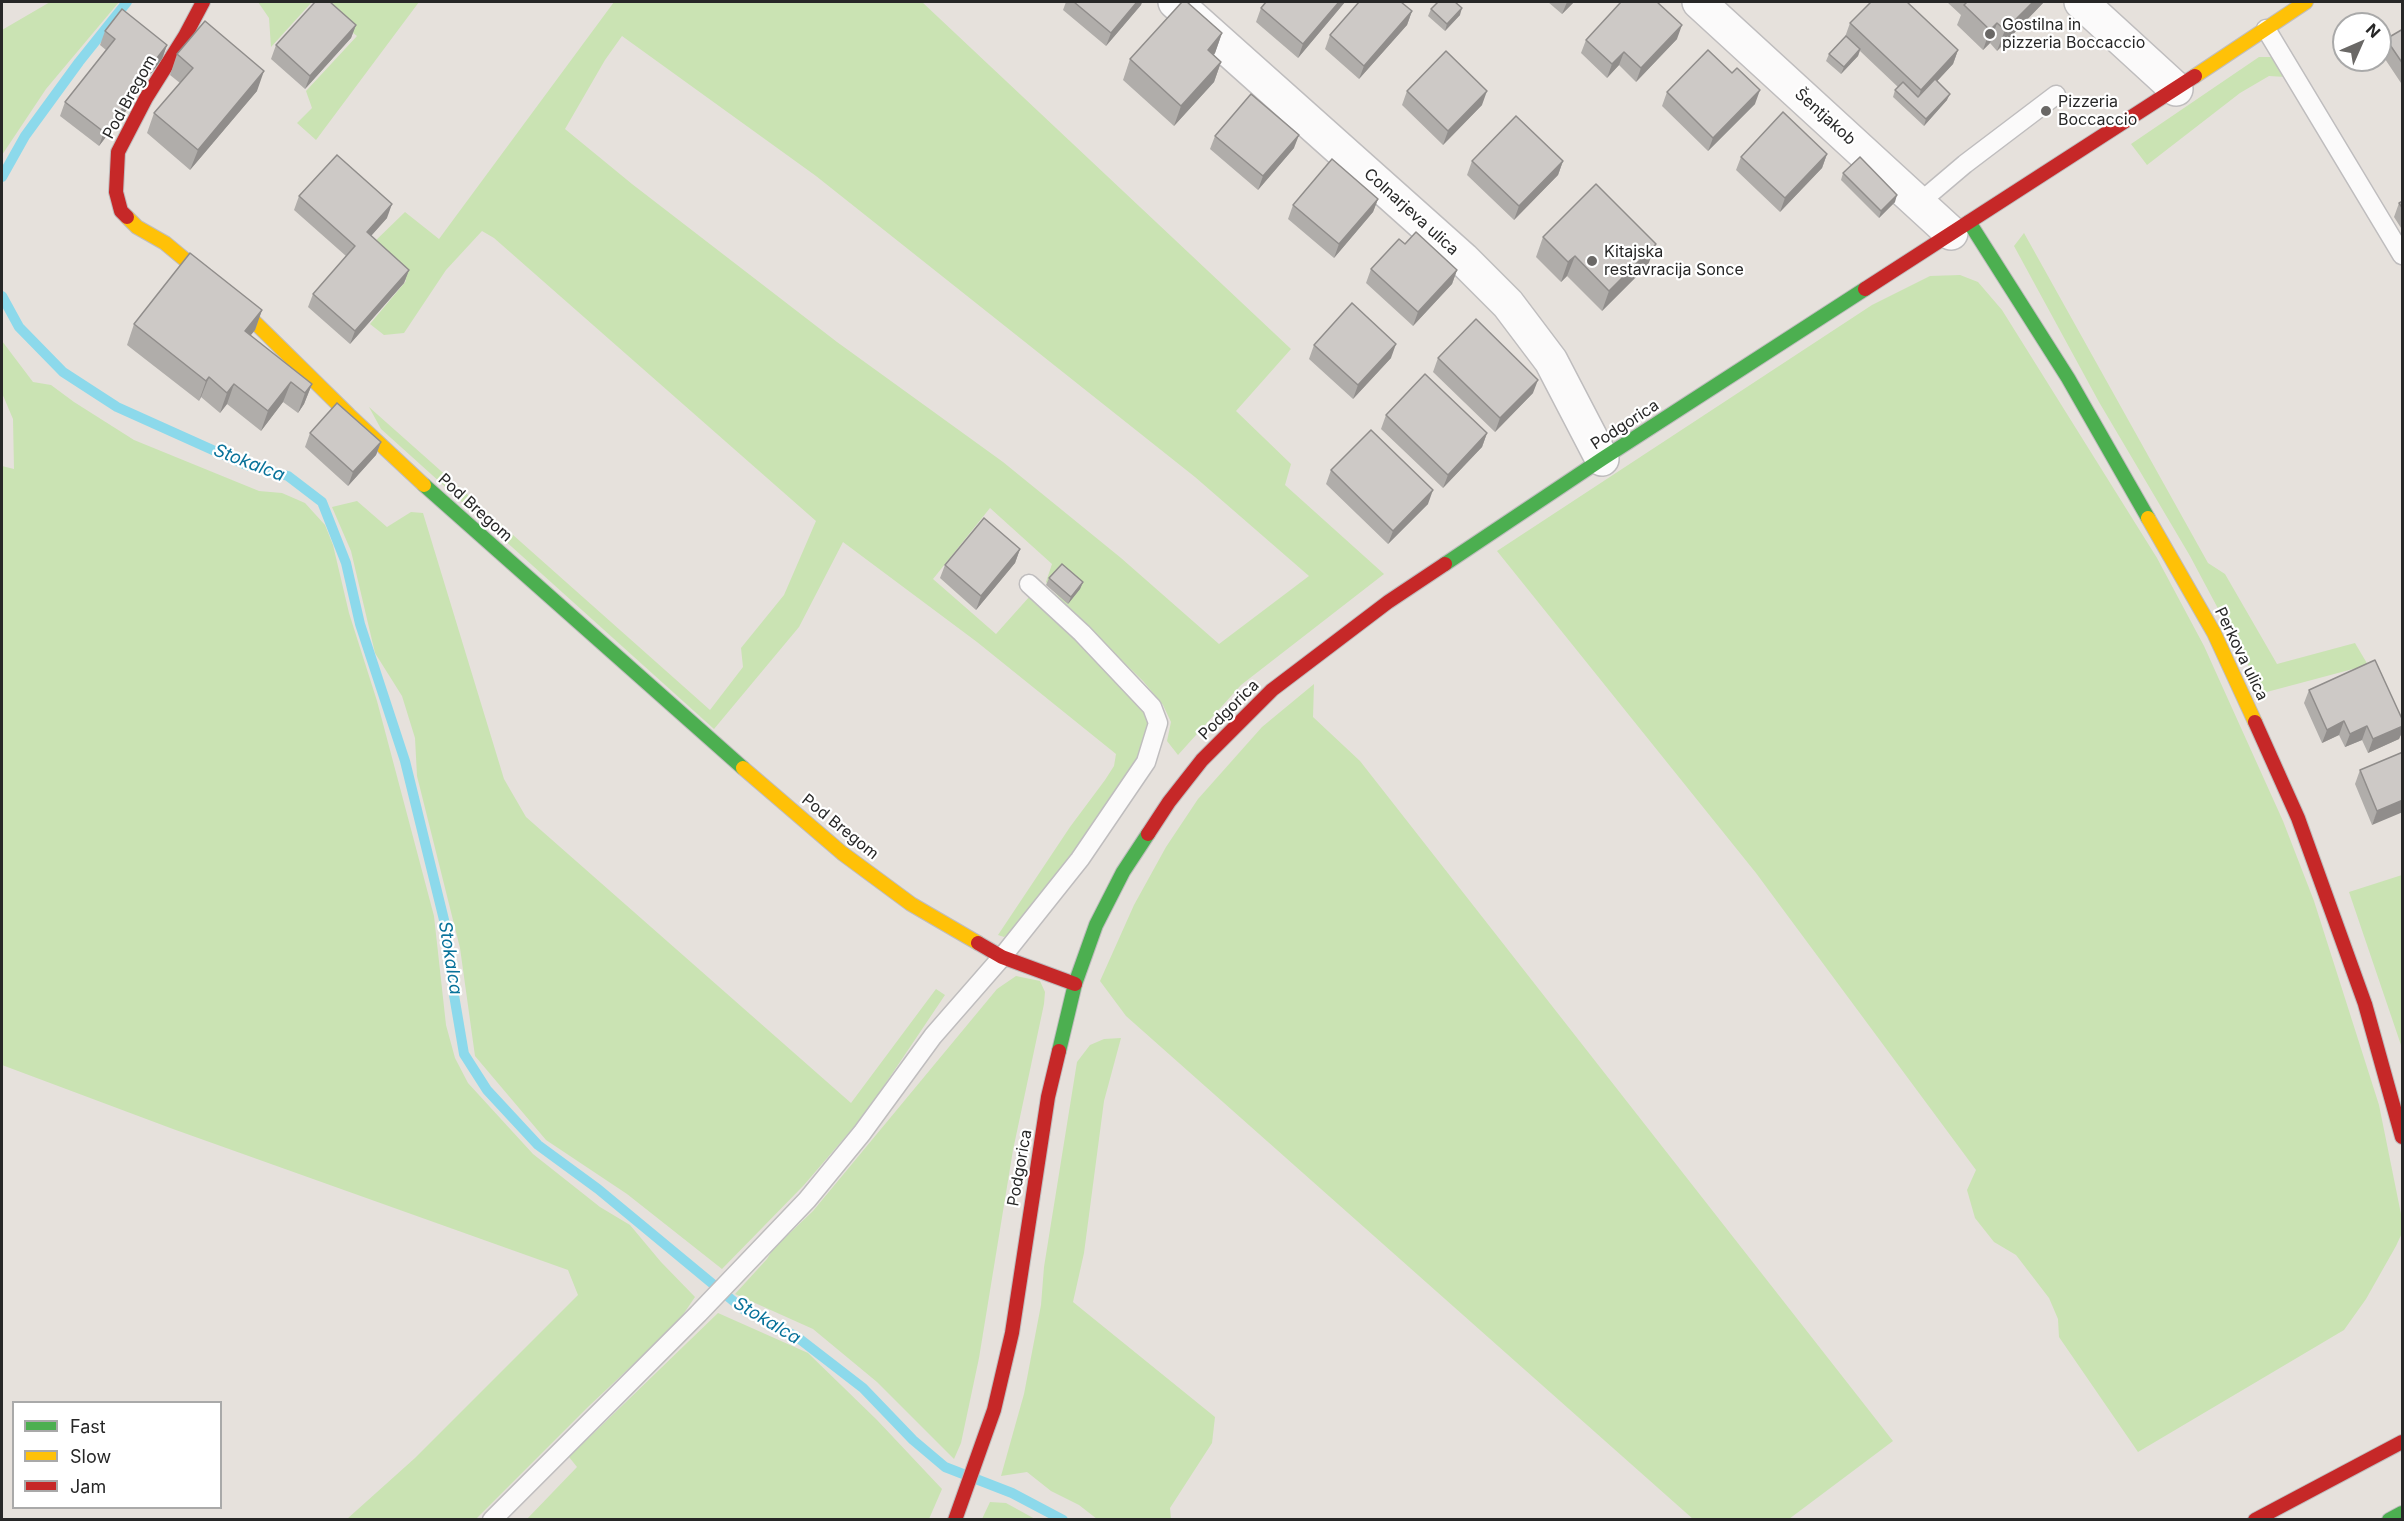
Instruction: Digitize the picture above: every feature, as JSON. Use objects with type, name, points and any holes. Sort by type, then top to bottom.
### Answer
[{"type":"main road","name":"Pod Bregom","points":[[202,2],[146,98],[118,152],[116,192],[121,211],[137,227],[165,243],[225,292],[413,475],[699,730],[842,853],[911,904],[1002,957],[1075,984]]},
{"type":"main road","name":"Podgorica","points":[[957,1516],[984,1444],[1012,1333],[1048,1097],[1075,984],[1096,925],[1123,872],[1169,802],[1202,760],[1272,690],[1347,631],[1602,459],[2176,89],[2306,2]]},
{"type":"main road","name":"Perkova ulica","points":[[1960,227],[2068,378],[2214,633],[2298,818],[2366,1004],[2403,1137]]},
{"type":"main road","points":[[2255,1520],[2401,1441]]},
{"type":"main road","points":[[2389,1520],[2403,1512]]},
{"type":"street","name":"Colnarjeva ulica","points":[[1175,2],[1463,259],[1508,304],[1551,361],[1602,459]]},
{"type":"street","name":"Šentjakob","points":[[1699,2],[1919,203],[1960,227]]},
{"type":"street","points":[[2081,2],[2176,89]]},
{"type":"lane","points":[[2266,29],[2403,255]]},
{"type":"lane","points":[[1919,203],[1965,164],[2056,95]]},
{"type":"lane","points":[[492,1520],[698,1314],[807,1200],[862,1132],[933,1036],[1002,957],[1080,859],[1146,762],[1158,723],[1152,707],[1133,685],[1029,584]]},
{"type":"green space","points":[[50,2],[119,2],[46,89],[2,155],[2,30]]},
{"type":"green space","points":[[258,2],[312,2],[271,47],[269,18]]},
{"type":"green space","points":[[314,2],[419,2],[316,140],[297,123],[312,108],[306,91],[357,36]]},
{"type":"green space","points":[[614,2],[922,2],[1291,349],[1236,411],[1291,464],[1285,485],[1384,574],[1241,685],[1178,755],[1167,741],[1171,722],[1163,705],[1143,681],[1069,609],[1046,582],[1052,564],[990,508],[933,579],[996,634],[1030,596],[1148,711],[1152,729],[1140,759],[1062,873],[1016,928],[1004,937],[998,935],[1070,827],[1105,780],[1114,766],[1116,754],[977,642],[843,542],[799,627],[714,729],[381,429],[369,407],[710,710],[743,667],[741,648],[784,595],[816,521],[494,238],[482,231],[446,270],[404,333],[384,335],[370,324],[406,281],[370,246],[405,212],[439,239]],"holes":[[[622,36],[816,176],[1195,477],[1309,576],[1219,644],[1121,558],[1003,462],[837,342],[632,184],[565,129],[605,60]]]},
{"type":"green space","points":[[2259,57],[2274,57],[2286,77],[2269,76],[2240,93],[2147,165],[2131,144]]},
{"type":"green space","points":[[2024,233],[2208,563],[2225,574],[2277,664],[2355,643],[2368,665],[2263,693],[2190,556],[2099,402],[2014,246]]},
{"type":"green space","points":[[1960,275],[1978,282],[2002,310],[2157,558],[2204,646],[2283,821],[2314,901],[2379,1105],[2402,1219],[2402,1233],[2396,1246],[2366,1299],[2344,1330],[2138,1452],[2059,1337],[2058,1319],[2049,1298],[2016,1255],[1994,1242],[1975,1218],[1967,1190],[1976,1170],[1756,873],[1497,551],[1872,305],[1930,276]]},
{"type":"green space","points":[[2,341],[33,382],[51,385],[134,440],[259,491],[282,493],[305,503],[325,525],[333,545],[349,613],[377,701],[434,916],[446,1025],[455,1058],[468,1083],[533,1154],[600,1207],[630,1225],[695,1297],[678,1322],[589,1406],[476,1519],[347,1519],[415,1458],[578,1295],[568,1270],[173,1129],[2,1065],[2,466],[14,469],[13,419],[2,393]]},
{"type":"green space","points":[[357,501],[387,527],[411,512],[423,513],[504,779],[526,817],[851,1103],[936,989],[945,995],[865,1114],[804,1185],[722,1269],[627,1194],[546,1140],[475,1056],[460,948],[417,776],[415,738],[402,696],[375,653],[351,551],[332,507]]},
{"type":"green space","points":[[1314,684],[1313,717],[1360,761],[1893,1441],[1789,1519],[1693,1519],[1126,1016],[1100,981],[1134,905],[1166,847],[1198,799],[1262,727]]},
{"type":"green space","points":[[2402,875],[2402,1048],[2349,892]]},
{"type":"green space","points":[[1016,976],[1040,981],[1045,992],[1044,1004],[1013,1150],[979,1358],[961,1443],[954,1459],[877,1382],[813,1329],[735,1294],[767,1259],[773,1249],[813,1211],[997,989]]},
{"type":"green space","points":[[1121,1038],[1104,1101],[1084,1253],[1073,1302],[1215,1417],[1212,1443],[1170,1508],[1171,1519],[1097,1519],[1079,1505],[1051,1491],[1027,1472],[1001,1476],[1024,1394],[1041,1305],[1044,1267],[1077,1062],[1090,1045],[1104,1039]]},
{"type":"green space","points":[[718,1313],[808,1353],[877,1420],[942,1489],[929,1519],[527,1519],[577,1467],[569,1457]]},
{"type":"green space","points":[[990,1502],[1006,1503],[1035,1519],[982,1519]]},
{"type":"building","points":[[315,2],[330,2],[356,25],[310,76],[276,45]]},
{"type":"building","points":[[1074,2],[1137,2],[1111,33]]},
{"type":"building","points":[[1182,2],[1187,2],[1222,33],[1208,50],[1221,62],[1181,106],[1130,59]]},
{"type":"building","points":[[1266,2],[1339,2],[1303,44],[1261,8]]},
{"type":"building","points":[[1359,2],[1401,2],[1412,11],[1364,66],[1330,35]]},
{"type":"building","points":[[1438,2],[1455,2],[1462,8],[1447,24],[1431,9]]},
{"type":"building","points":[[1621,2],[1657,2],[1682,25],[1641,68],[1624,52],[1612,64],[1586,40]]},
{"type":"building","points":[[1871,2],[1907,2],[1958,50],[1921,90],[1850,23]]},
{"type":"building","points":[[1967,2],[2033,2],[2005,30],[1997,23],[1990,30],[1964,5]]},
{"type":"building","points":[[122,9],[167,45],[134,88],[137,90],[104,132],[65,102],[115,39],[105,31]]},
{"type":"building","points":[[205,21],[264,71],[198,150],[154,113],[193,68],[177,54]]},
{"type":"building","points":[[2403,29],[2403,64],[2392,48],[2392,35]]},
{"type":"building","points":[[1846,36],[1860,49],[1844,67],[1829,54]]},
{"type":"building","points":[[1708,50],[1732,73],[1737,68],[1760,90],[1713,138],[1667,92]]},
{"type":"building","points":[[1446,51],[1487,91],[1448,131],[1407,91]]},
{"type":"building","points":[[1935,79],[1950,94],[1926,119],[1895,90],[1903,82],[1918,97]]},
{"type":"building","points":[[1251,94],[1299,135],[1263,176],[1215,136]]},
{"type":"building","points":[[1783,112],[1827,154],[1785,198],[1741,157]]},
{"type":"building","points":[[1516,116],[1563,161],[1519,206],[1472,161]]},
{"type":"building","points":[[337,155],[392,204],[367,232],[409,270],[355,331],[313,294],[355,246],[299,196]]},
{"type":"building","points":[[1860,157],[1897,195],[1881,211],[1843,173]]},
{"type":"building","points":[[1332,159],[1378,199],[1339,244],[1293,205]]},
{"type":"building","name":"Kitajska restavracija Sonce","points":[[1596,184],[1656,244],[1609,291],[1575,256],[1568,262],[1543,237]]},
{"type":"building","points":[[1416,232],[1457,270],[1418,312],[1371,269],[1399,239],[1405,244]]},
{"type":"building","points":[[190,253],[262,310],[245,331],[312,384],[305,393],[291,382],[268,411],[234,384],[227,393],[209,377],[206,381],[134,324]]},
{"type":"building","points":[[1352,303],[1396,344],[1358,385],[1314,345]]},
{"type":"building","points":[[1476,319],[1538,380],[1500,418],[1438,358]]},
{"type":"building","points":[[1425,374],[1487,433],[1448,475],[1386,415]]},
{"type":"building","points":[[337,403],[381,442],[353,472],[310,433]]},
{"type":"building","points":[[1371,430],[1433,490],[1393,531],[1331,470]]},
{"type":"building","points":[[984,518],[1020,549],[981,596],[945,565]]},
{"type":"building","points":[[1062,564],[1083,582],[1071,597],[1049,578]]},
{"type":"building","points":[[2375,660],[2403,721],[2403,726],[2373,739],[2367,726],[2350,734],[2344,721],[2327,730],[2309,690]]},
{"type":"building","points":[[2403,752],[2403,800],[2377,811],[2360,770]]},
{"type":"waterway","name":"Stokalca","points":[[2,177],[25,136],[79,62],[127,2]]},
{"type":"waterway","name":"Stokalca","points":[[2,296],[19,327],[63,372],[117,407],[246,465],[288,476],[322,502],[346,563],[360,624],[405,761],[446,928],[464,1054],[487,1090],[538,1145],[598,1189],[743,1309],[797,1337],[863,1388],[913,1440],[945,1467],[1012,1493],[1063,1520]]},
{"type":"traffic: fast","points":[[1969,222],[2068,378],[2148,518]]},
{"type":"traffic: fast","points":[[1445,564],[1602,459],[1865,289]]},
{"type":"traffic: fast","points":[[424,485],[743,768]]},
{"type":"traffic: fast","points":[[1059,1051],[1075,984],[1096,925],[1123,872],[1148,834]]},
{"type":"traffic: fast","points":[[2389,1520],[2402,1513]]},
{"type":"traffic: slow","points":[[2195,76],[2306,2]]},
{"type":"traffic: slow","points":[[127,217],[137,227],[165,243],[224,292],[424,485]]},
{"type":"traffic: slow","points":[[2148,518],[2214,633],[2255,722]]},
{"type":"traffic: slow","points":[[743,768],[842,853],[911,904],[978,943]]},
{"type":"traffic: jam","points":[[127,217],[121,211],[116,192],[118,152],[146,98],[185,36],[203,2]]},
{"type":"traffic: jam","points":[[1865,289],[2195,76]]},
{"type":"traffic: jam","points":[[1148,834],[1169,802],[1202,760],[1272,690],[1388,602],[1445,564]]},
{"type":"traffic: jam","points":[[2255,722],[2298,818],[2365,1004],[2402,1137]]},
{"type":"traffic: jam","points":[[978,943],[1002,957],[1075,984]]},
{"type":"traffic: jam","points":[[955,1520],[994,1410],[1012,1333],[1048,1097],[1059,1051]]},
{"type":"traffic: jam","points":[[2255,1520],[2402,1442]]},
{"type":"place","name":"Gostilna in pizzeria Boccaccio","points":[[1990,34]]},
{"type":"place","name":"Pizzeria Boccaccio","points":[[2046,111]]},
{"type":"place","name":"Kitajska restavracija Sonce","points":[[1592,261]]}]
